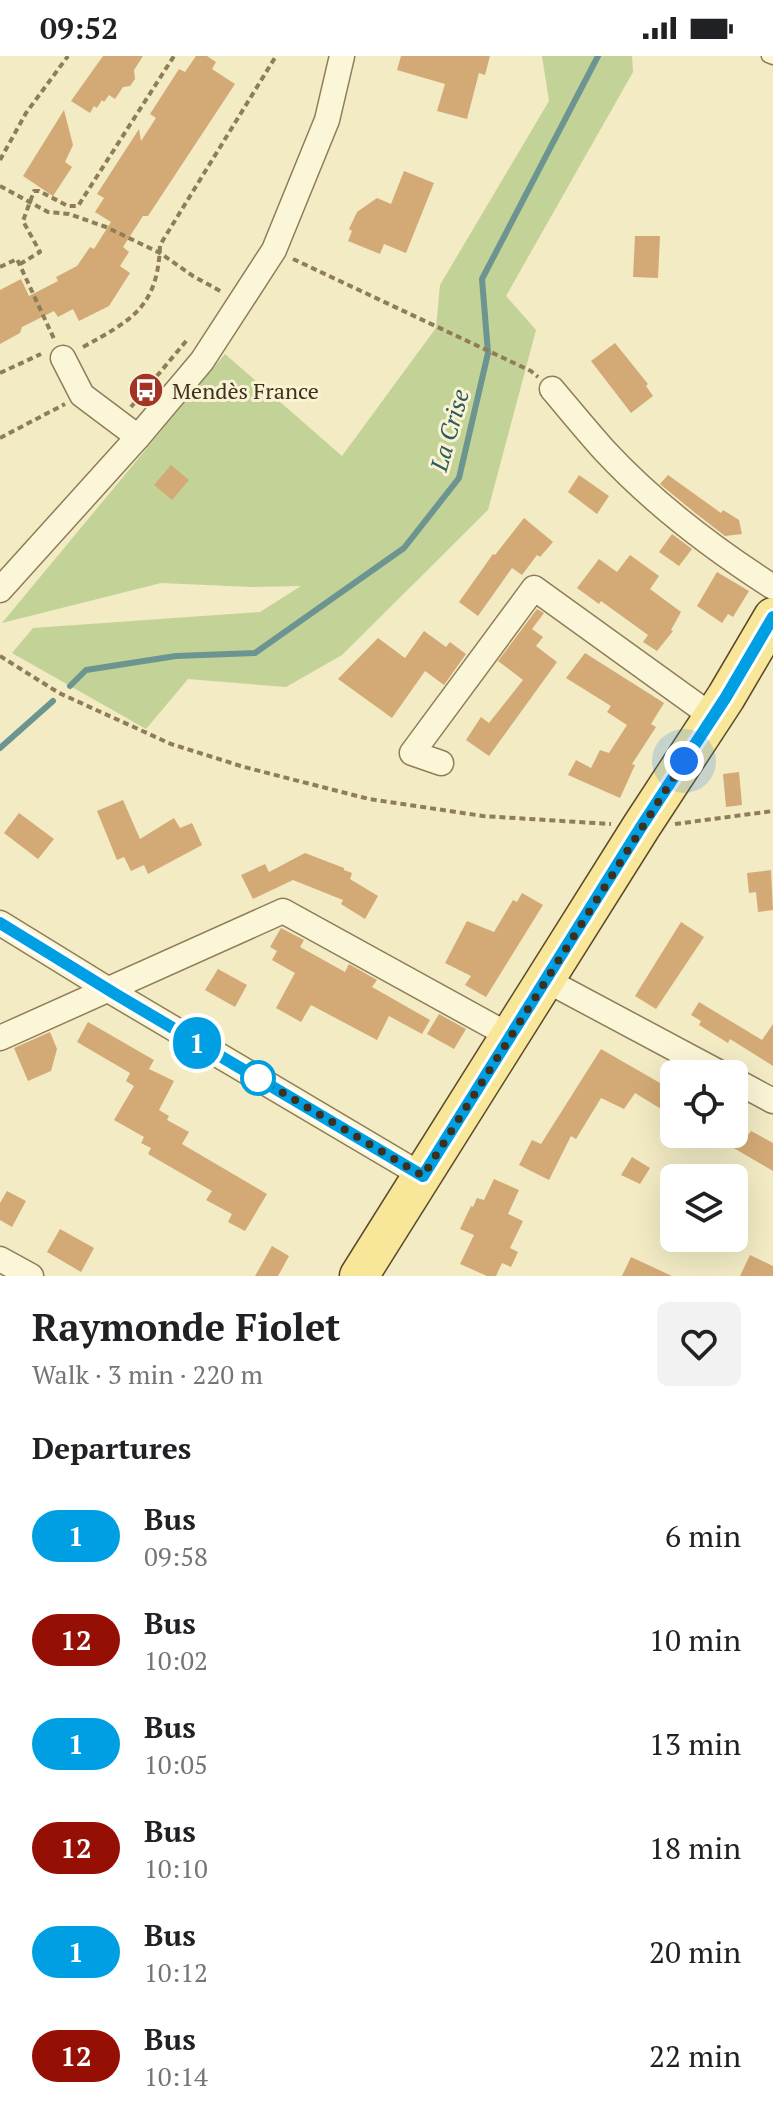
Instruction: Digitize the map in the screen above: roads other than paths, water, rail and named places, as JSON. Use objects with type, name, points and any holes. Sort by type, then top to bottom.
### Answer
[{"type":"main road","points":[[359,1276],[773,617]]},
{"type":"street","points":[[0,590],[202,361],[274,250],[327,120],[342,56]]},
{"type":"street","points":[[63,358],[82,395],[138,437]]},
{"type":"street","points":[[552,389],[605,451],[677,519],[773,587]]},
{"type":"street","points":[[441,763],[412,753],[534,588],[713,717]]},
{"type":"street","points":[[0,1038],[283,911],[510,1036]]},
{"type":"street","points":[[0,923],[423,1176]]},
{"type":"street","points":[[546,980],[696,1060]]},
{"type":"street","points":[[748,1088],[773,1101]]},
{"type":"street","points":[[0,1259],[31,1276]]},
{"type":"waterway","name":"La Crise","points":[[70,686],[86,670],[176,656],[255,653],[404,548],[459,478],[488,353],[482,279],[598,56]]},
{"type":"waterway","name":"La Crise","points":[[0,748],[53,701]]},
{"type":"place","name":"Mendès France","points":[[146,390]]}]
